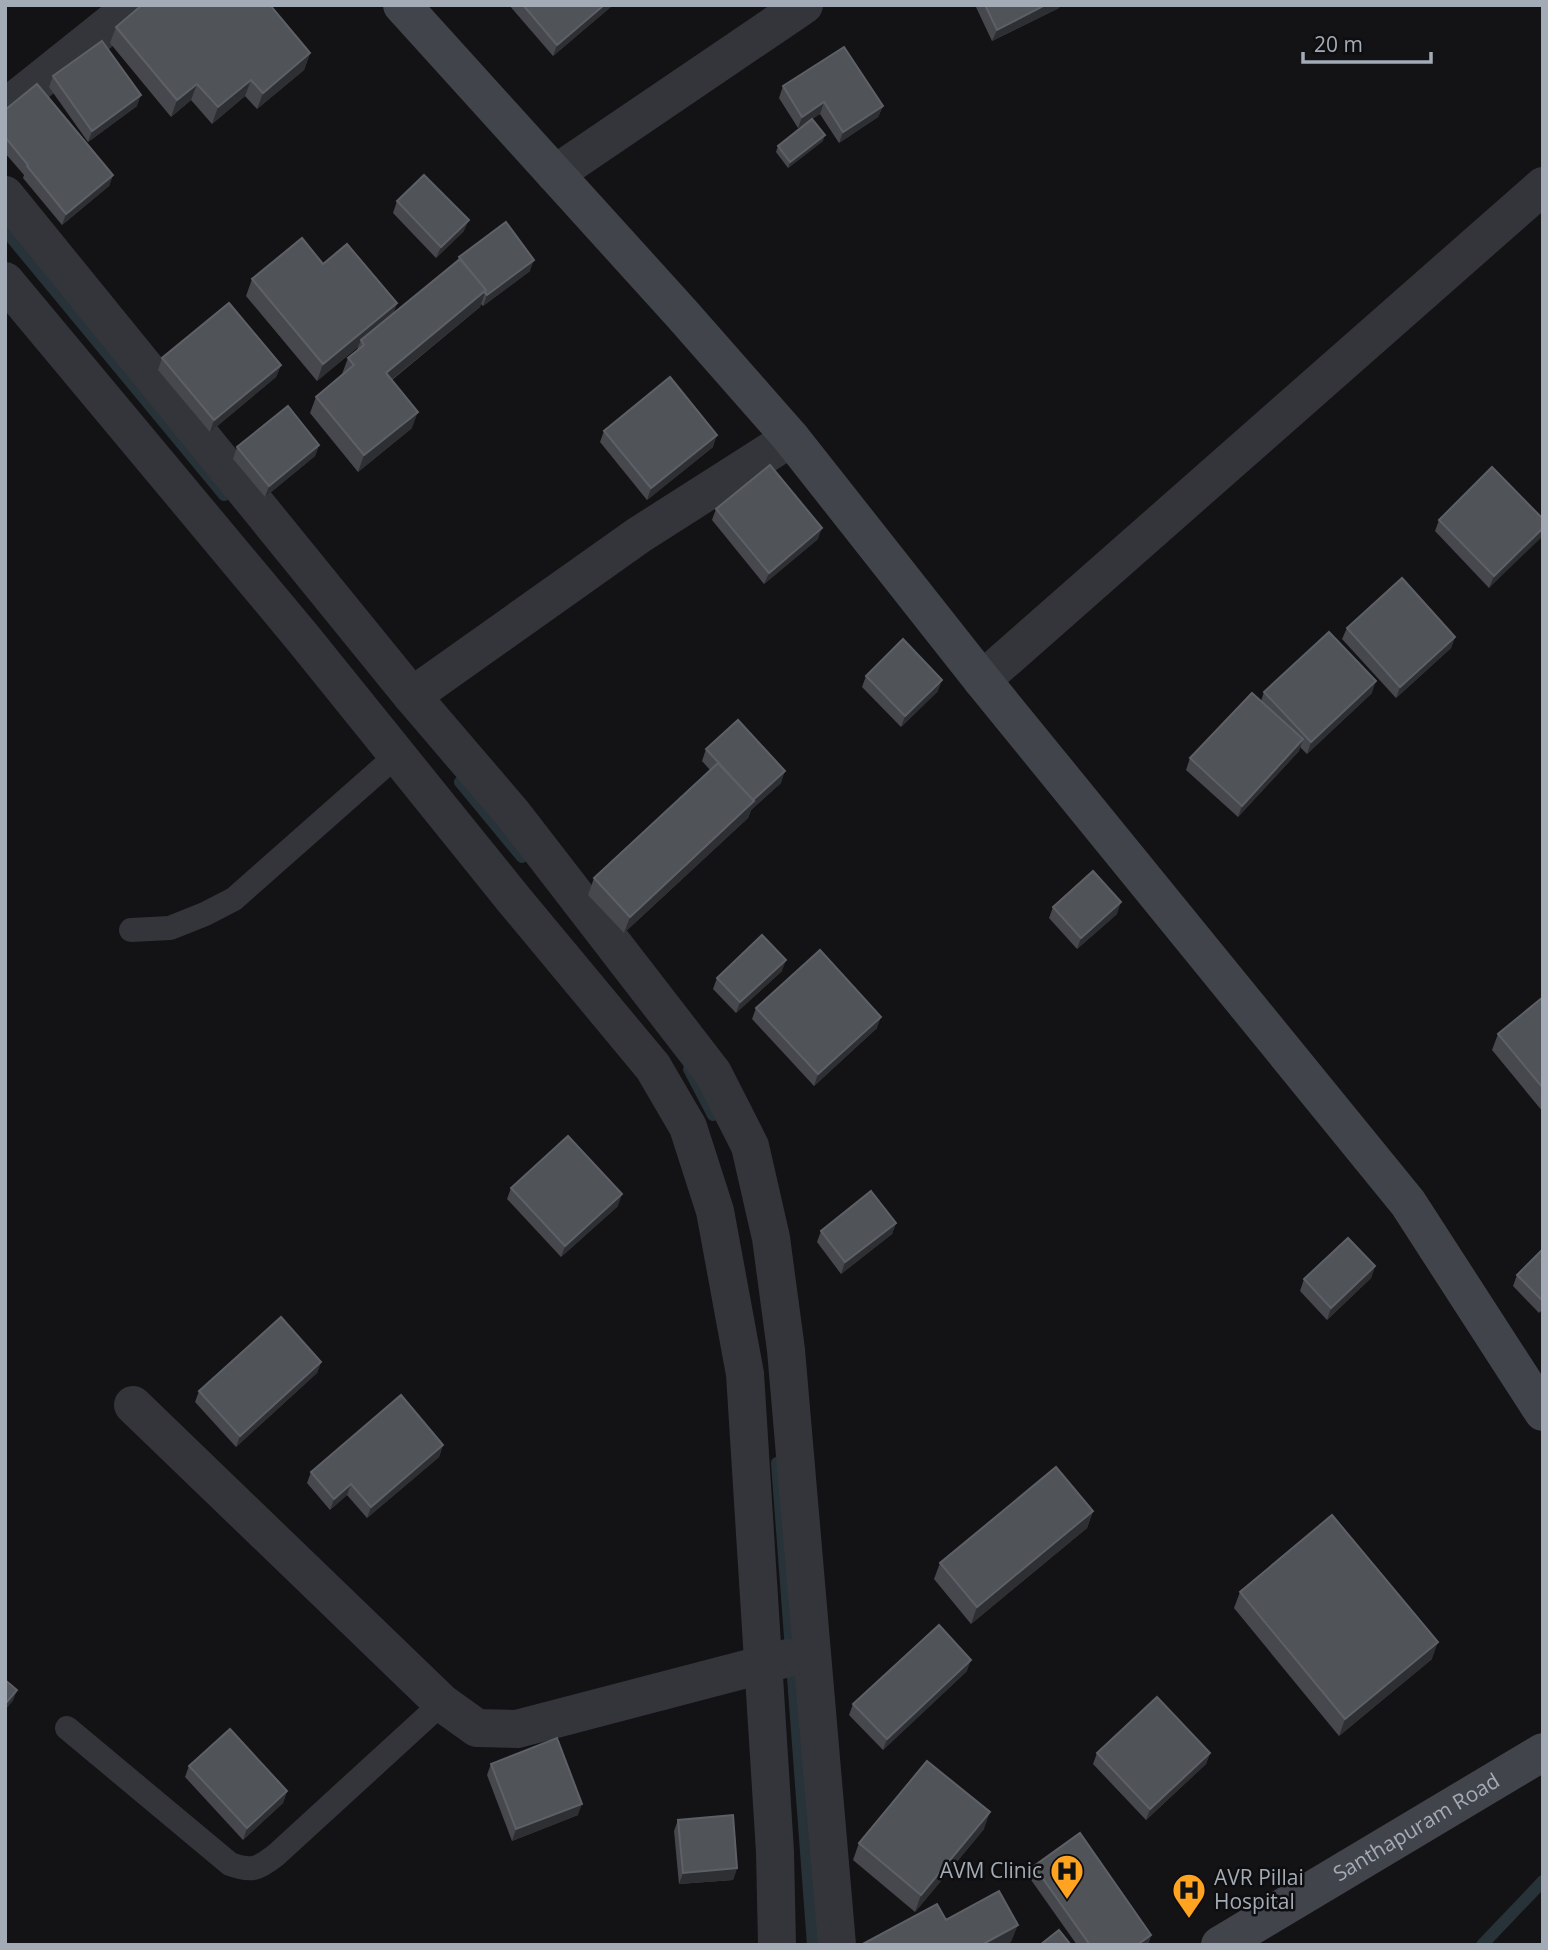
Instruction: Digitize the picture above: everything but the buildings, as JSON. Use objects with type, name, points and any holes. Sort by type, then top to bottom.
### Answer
[{"type":"street","points":[[5,108],[134,5]]},
{"type":"street","points":[[402,5],[791,438],[982,680],[1408,1202],[1543,1412]]},
{"type":"street","points":[[555,174],[804,5]]},
{"type":"street","points":[[982,680],[1543,186]]},
{"type":"street","points":[[5,195],[412,696],[513,814],[713,1073],[750,1146],[771,1238],[786,1350],[837,1945]]},
{"type":"street","points":[[5,281],[302,637],[653,1067],[688,1127],[715,1211],[745,1374],[775,1852],[777,1945]]},
{"type":"street","points":[[412,696],[639,535],[791,438]]},
{"type":"street","points":[[133,1405],[442,1703],[477,1728],[517,1729],[812,1651]]},
{"type":"street","name":"Santhapuram Road","points":[[1220,1945],[1543,1752]]},
{"type":"lane","points":[[131,930],[170,928],[205,914],[234,898],[397,755]]},
{"type":"lane","points":[[66,1728],[230,1864],[246,1870],[263,1865],[276,1855],[442,1703]]},
{"type":"waterway","points":[[5,230],[224,495]]},
{"type":"waterway","points":[[460,782],[522,857]]},
{"type":"waterway","points":[[689,1069],[713,1115]]},
{"type":"waterway","points":[[777,1463],[813,1945]]},
{"type":"waterway","points":[[1482,1945],[1543,1881]]},
{"type":"place","name":"AVM Clinic","points":[[1067,1901]]},
{"type":"place","name":"AVR Pillai Hospital","points":[[1189,1920]]}]
